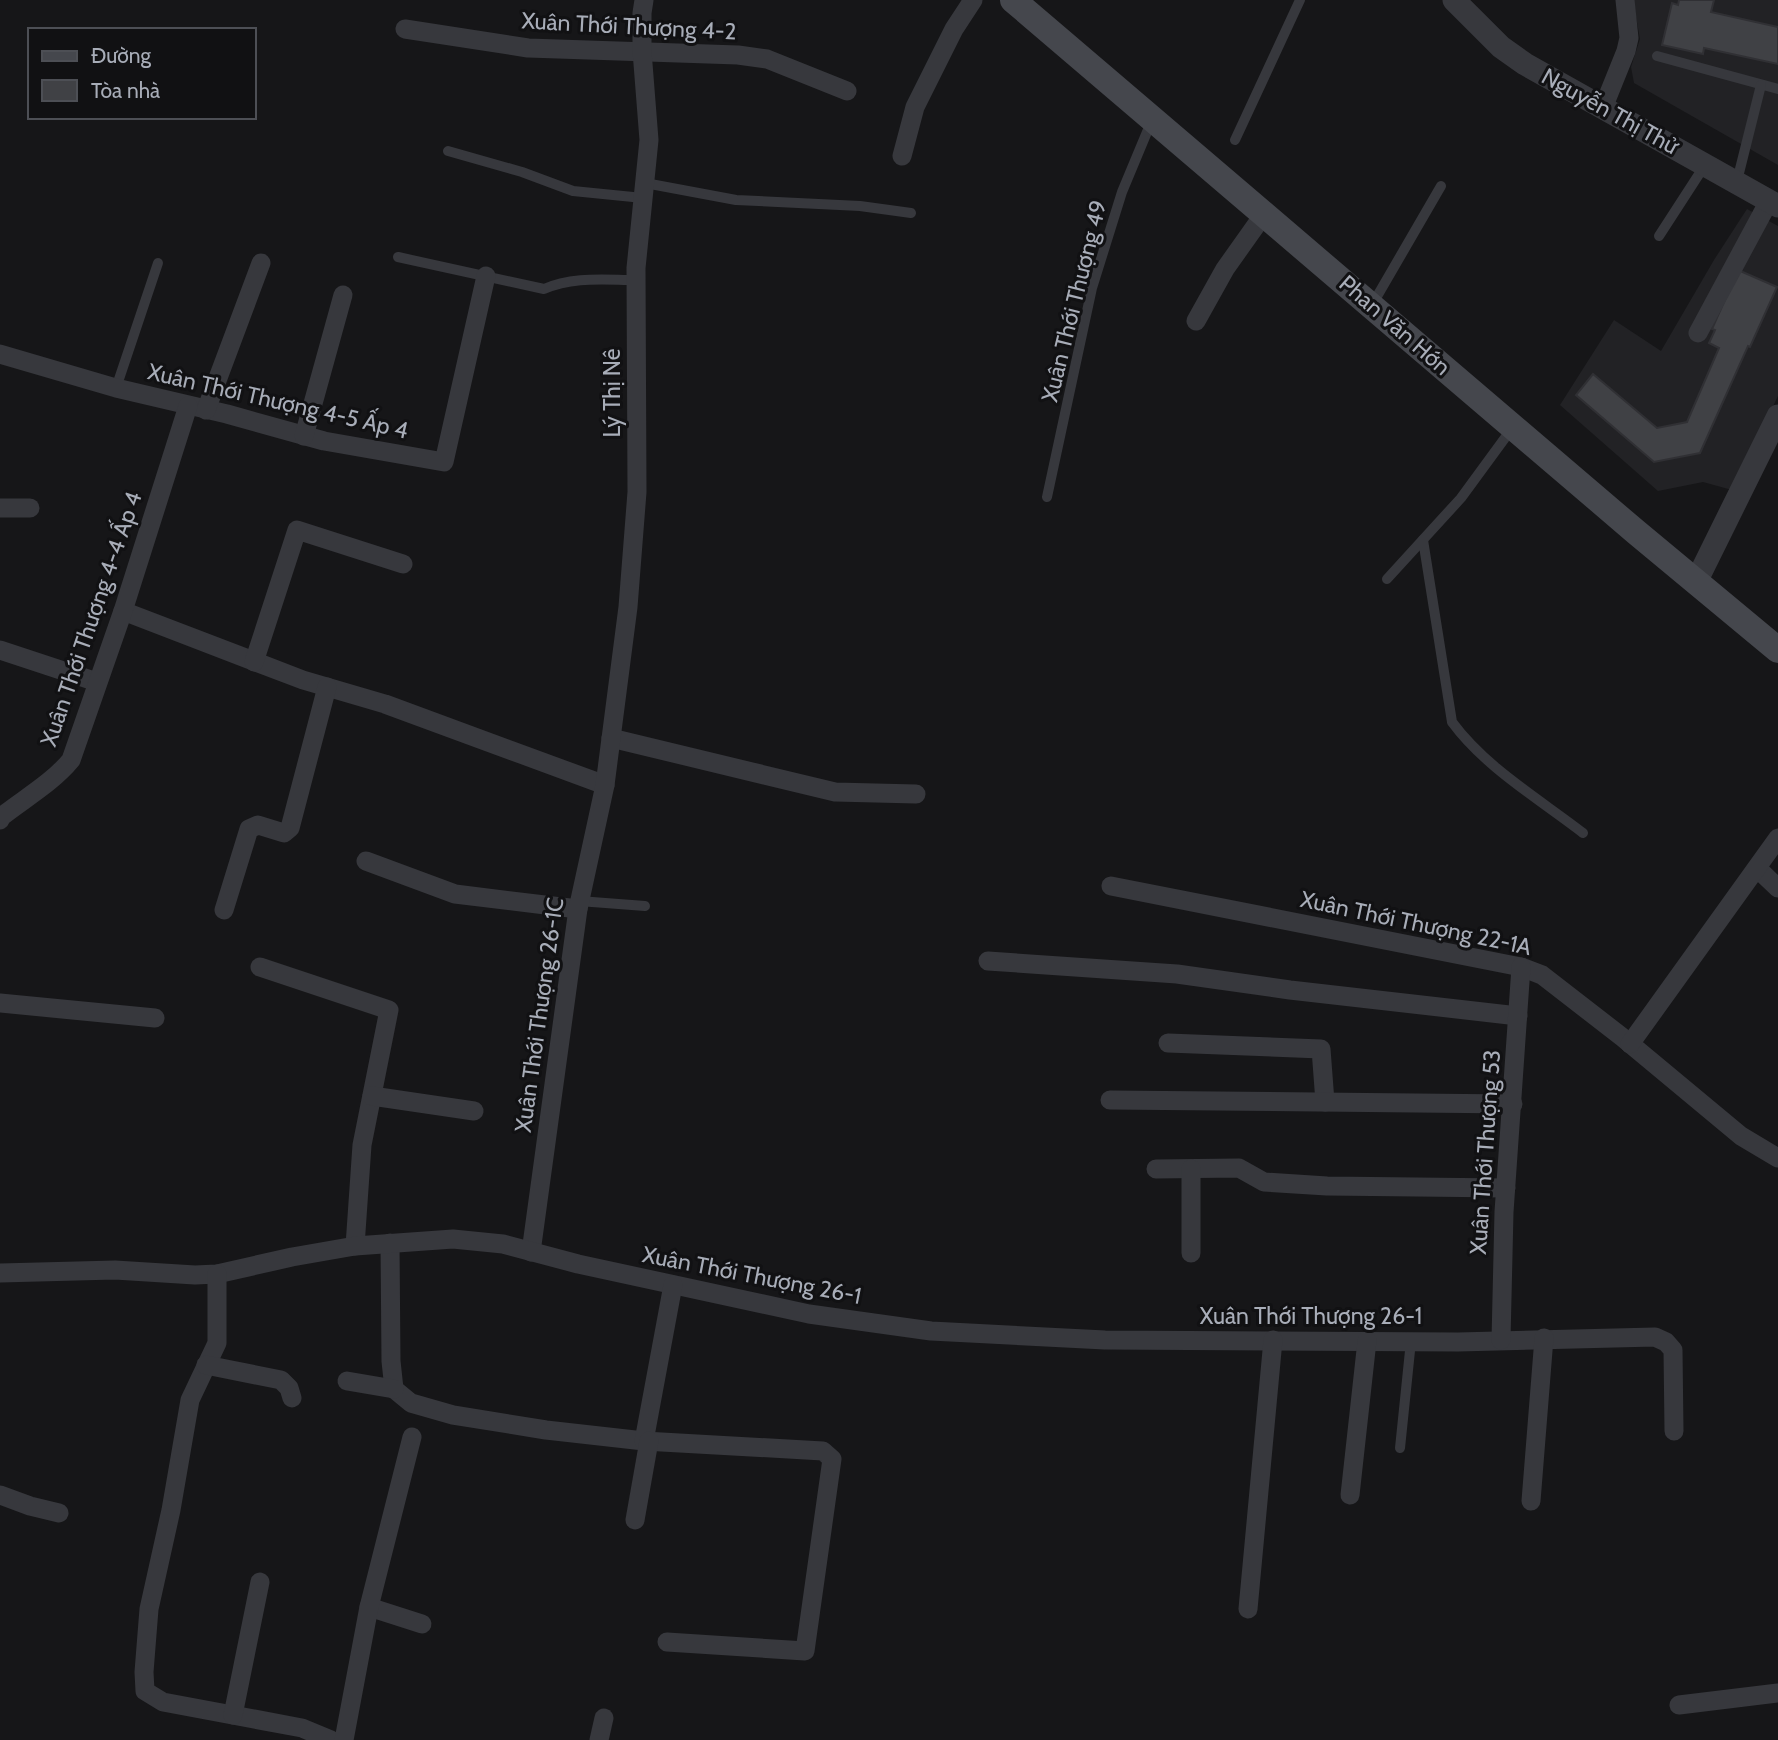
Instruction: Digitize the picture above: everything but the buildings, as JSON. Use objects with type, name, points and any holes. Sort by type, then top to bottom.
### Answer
[{"type":"main road","name":"Phan Văn Hớn","points":[[1013,0],[1778,650]]},
{"type":"street","name":"Lý Thị Nê","points":[[605,785],[628,607],[637,492],[636,280],[649,140],[642,51],[644,0]]},
{"type":"street","points":[[902,156],[915,107],[948,39],[973,0]]},
{"type":"street","name":"Nguyễn Thị Thử","points":[[1454,0],[1501,47],[1525,64],[1773,204]]},
{"type":"street","points":[[1603,108],[1629,38],[1625,0]]},
{"type":"street","name":"Xuân Thới Thượng 4-2","points":[[405,29],[528,48],[738,55],[767,59],[847,91]]},
{"type":"street","points":[[1698,332],[1773,204]]},
{"type":"street","points":[[1196,321],[1225,270],[1264,214]]},
{"type":"street","name":"Xuân Thới Thượng 4-4 Ấp 4","points":[[0,820],[30,794],[58,776],[71,760],[197,408],[261,263]]},
{"type":"street","name":"Xuân Thới Thượng 4-5 Ấp 4","points":[[0,354],[116,388],[324,441],[444,462],[486,276]]},
{"type":"street","points":[[304,436],[343,295]]},
{"type":"street","points":[[1697,580],[1778,416]]},
{"type":"street","points":[[0,508],[30,508]]},
{"type":"street","points":[[254,662],[297,530],[402,564]]},
{"type":"street","points":[[123,611],[254,662],[385,704],[605,785]]},
{"type":"street","points":[[0,650],[97,682]]},
{"type":"street","points":[[224,910],[248,829],[258,825],[284,833],[290,828],[327,687]]},
{"type":"street","points":[[611,738],[835,792],[916,794]]},
{"type":"street","name":"Xuân Thới Thượng 26-1C","points":[[531,1252],[578,905],[605,785]]},
{"type":"street","points":[[1630,1044],[1778,838]]},
{"type":"street","points":[[366,860],[455,894],[578,905]]},
{"type":"street","points":[[1756,868],[1778,888]]},
{"type":"street","name":"Xuân Thới Thượng 22-1A","points":[[1111,886],[1521,967],[1542,975],[1741,1136],[1778,1158]]},
{"type":"street","points":[[988,961],[1177,974],[1518,1016]]},
{"type":"street","points":[[260,967],[389,1010],[362,1145],[355,1246]]},
{"type":"street","name":"Xuân Thới Thượng 53","points":[[1501,1340],[1506,1188],[1521,967]]},
{"type":"street","points":[[0,1003],[155,1018]]},
{"type":"street","points":[[1168,1043],[1321,1049],[1325,1102]]},
{"type":"street","points":[[372,1096],[474,1111]]},
{"type":"street","points":[[1110,1100],[1513,1104]]},
{"type":"street","points":[[1156,1169],[1240,1168],[1264,1182],[1327,1186],[1506,1188]]},
{"type":"street","points":[[1191,1169],[1191,1253]]},
{"type":"street","name":"Xuân Thới Thượng 26-1","points":[[0,1273],[115,1270],[217,1274],[292,1256],[355,1246],[453,1239],[503,1244],[809,1314],[931,1331],[1105,1340],[1411,1341],[1655,1337],[1666,1342],[1672,1350],[1674,1431]]},
{"type":"street","points":[[390,1243],[391,1362],[394,1389]]},
{"type":"street","points":[[217,1274],[217,1343],[190,1400],[171,1510],[149,1609],[145,1691],[163,1702],[302,1728],[331,1740]]},
{"type":"street","points":[[635,1520],[673,1285]]},
{"type":"street","points":[[1531,1501],[1544,1338]]},
{"type":"street","points":[[1248,1609],[1273,1340]]},
{"type":"street","points":[[1350,1495],[1367,1341]]},
{"type":"street","points":[[206,1365],[281,1380],[289,1388],[292,1398]]},
{"type":"street","points":[[347,1381],[394,1389],[411,1403],[453,1415],[546,1430],[647,1441],[823,1451],[832,1459],[805,1651],[667,1642]]},
{"type":"street","points":[[344,1740],[369,1607],[412,1437]]},
{"type":"street","points":[[0,1494],[30,1506],[59,1513]]},
{"type":"street","points":[[233,1715],[260,1582]]},
{"type":"street","points":[[369,1607],[422,1625]]},
{"type":"street","points":[[1679,1705],[1778,1693]]},
{"type":"street","points":[[599,1740],[604,1718]]},
{"type":"lane","points":[[1235,140],[1300,0]]},
{"type":"lane","points":[[1657,56],[1778,89]]},
{"type":"lane","points":[[1737,182],[1761,85]]},
{"type":"lane","name":"Xuân Thới Thượng 49","points":[[1047,497],[1092,288],[1122,192],[1152,119]]},
{"type":"lane","points":[[448,151],[522,172],[573,191],[644,190],[736,200],[860,206],[911,213]]},
{"type":"lane","points":[[1659,236],[1705,164]]},
{"type":"lane","points":[[1372,305],[1441,186]]},
{"type":"lane","points":[[398,257],[544,289],[557,283],[582,280],[636,280]]},
{"type":"lane","points":[[116,388],[158,263]]},
{"type":"lane","points":[[1387,579],[1461,498],[1513,427]]},
{"type":"lane","points":[[1423,540],[1452,722],[1462,736],[1494,765],[1583,833]]},
{"type":"lane","points":[[578,905],[645,906]]},
{"type":"lane","points":[[1400,1448],[1411,1341]]},
{"type":"shaded area","points":[[1633,0],[1778,0],[1778,165],[1634,83],[1631,67],[1640,39]]},
{"type":"shaded area","points":[[1747,209],[1778,226],[1778,396],[1732,490],[1703,482],[1658,491],[1560,405],[1614,320],[1661,351]]}]
